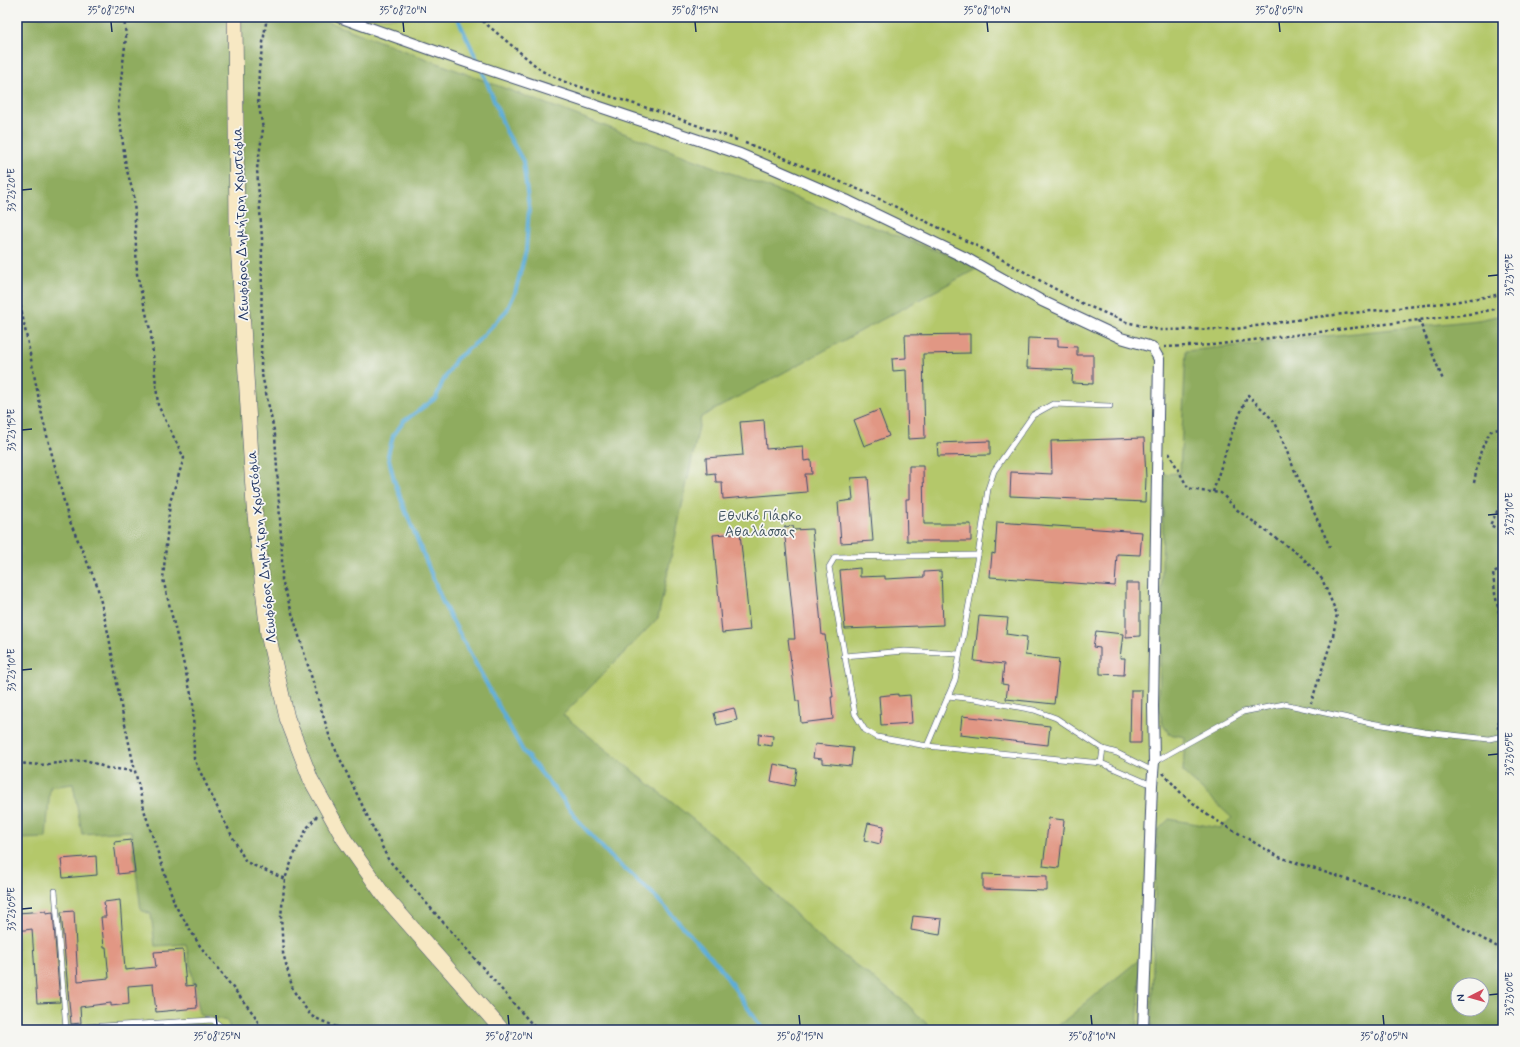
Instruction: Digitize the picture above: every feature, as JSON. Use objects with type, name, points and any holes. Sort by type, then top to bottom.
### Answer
[{"type":"main road","name":"Λεωφόρος Δημήτρη Χριστόφια","points":[[235,17],[237,227],[254,506],[268,634],[287,718],[311,780],[344,839],[385,897],[502,1030]]},
{"type":"street","points":[[339,17],[477,66],[740,154],[846,200],[966,258],[1042,301],[1121,338],[1152,347],[1159,359],[1153,706],[1154,766],[1152,785],[1143,1030]]},
{"type":"lane","points":[[927,746],[955,680],[978,555],[988,489],[994,470],[1033,415],[1053,404],[1110,406]]},
{"type":"lane","points":[[978,555],[835,557],[829,567],[844,656],[855,714],[865,730],[877,737],[927,746],[1102,763],[1152,785]]},
{"type":"lane","points":[[844,656],[905,651],[959,654]]},
{"type":"lane","points":[[948,696],[975,699],[1034,710],[1056,718],[1103,749],[1154,766],[1243,712],[1284,704],[1371,723],[1424,732],[1489,739],[1503,736]]},
{"type":"lane","points":[[1102,763],[1103,749]]},
{"type":"lane","points":[[55,891],[63,1029],[213,1020],[224,1030]]},
{"type":"path","points":[[124,17],[126,37],[118,106],[126,167],[134,196],[137,274],[151,334],[158,406],[184,458],[170,502],[163,579],[193,702],[194,759],[246,862],[286,879]]},
{"type":"path","points":[[264,17],[266,23],[259,69],[258,100],[263,129],[257,169],[262,238],[261,370],[275,435],[282,553],[282,580],[330,738],[388,860],[537,1030]]},
{"type":"path","points":[[478,17],[542,71],[554,77],[565,82],[663,113],[770,152],[868,193],[983,249],[1079,302],[1133,324],[1159,330],[1236,330],[1316,317],[1453,302],[1503,294]]},
{"type":"path","points":[[17,288],[43,420],[68,517],[97,584],[109,637],[121,706],[145,813],[175,906],[200,946],[255,1016],[262,1030]]},
{"type":"path","points":[[1152,347],[1212,345],[1477,313],[1503,307]]},
{"type":"path","points":[[1419,320],[1442,380]]},
{"type":"path","points":[[1213,492],[1231,435],[1248,395],[1275,422],[1294,469],[1330,547]]},
{"type":"path","points":[[1474,483],[1482,444],[1491,431],[1503,428]]},
{"type":"path","points":[[1158,437],[1188,488],[1221,493],[1236,509],[1302,557],[1322,579],[1337,614],[1333,636],[1309,709]]},
{"type":"path","points":[[1503,500],[1490,525],[1503,531]]},
{"type":"path","points":[[1503,569],[1493,573],[1495,594],[1503,630]]},
{"type":"path","points":[[1497,737],[1503,684]]},
{"type":"path","points":[[17,763],[40,765],[86,760],[106,768],[135,771]]},
{"type":"path","points":[[1154,766],[1182,794],[1209,816],[1279,857],[1418,903],[1503,950]]},
{"type":"path","points":[[326,808],[307,828],[294,855],[286,879],[281,916],[283,953],[293,990],[311,1016],[336,1029],[351,1030]]},
{"type":"green space","name":"Εθνικό Πάρκο Αθαλάσσας","points":[[17,17],[1503,17],[1503,1030],[17,1030]]},
{"type":"green space","points":[[17,17],[315,17],[980,267],[701,417],[658,618],[563,715],[726,846],[820,938],[906,1003],[933,1030],[230,1030],[228,1021],[200,1015],[186,944],[155,946],[151,914],[141,910],[131,831],[82,834],[73,784],[50,787],[46,838],[17,839]]},
{"type":"green space","points":[[1503,315],[1503,1030],[1151,1030],[1157,831],[1169,819],[1220,828],[1232,818],[1183,772],[1185,737],[1169,734],[1162,722],[1159,708],[1164,474],[1180,473],[1186,351],[1478,320]]},
{"type":"green space","points":[[1141,958],[1137,1030],[1053,1030]]},
{"type":"building","points":[[970,334],[970,353],[923,354],[925,438],[908,439],[906,370],[893,371],[892,359],[906,358],[905,335]]},
{"type":"building","points":[[1028,338],[1058,339],[1058,346],[1077,347],[1077,355],[1093,355],[1093,384],[1072,383],[1073,370],[1027,368]]},
{"type":"building","points":[[879,410],[889,436],[864,446],[854,420]]},
{"type":"building","points":[[764,420],[766,449],[803,446],[804,461],[811,460],[812,474],[805,474],[807,492],[723,499],[722,482],[716,482],[715,473],[707,474],[706,458],[743,455],[740,422]]},
{"type":"building","points":[[1144,438],[1146,478],[1145,502],[1010,496],[1011,472],[1052,474],[1051,441]]},
{"type":"building","points":[[990,441],[990,455],[938,456],[937,443]]},
{"type":"building","points":[[909,466],[923,466],[924,524],[971,524],[971,541],[907,541],[906,499],[909,499]]},
{"type":"building","points":[[868,477],[873,541],[841,543],[838,502],[853,500],[851,478]]},
{"type":"building","points":[[997,522],[1142,532],[1140,555],[1117,554],[1115,586],[990,577],[992,553],[995,554]]},
{"type":"building","points":[[793,526],[794,530],[812,529],[822,635],[825,635],[833,697],[831,697],[833,719],[801,723],[799,701],[796,701],[788,639],[795,639],[784,527]]},
{"type":"building","points":[[740,533],[750,630],[722,633],[713,535]]},
{"type":"building","points":[[860,568],[860,577],[885,576],[885,579],[924,577],[924,572],[941,571],[943,625],[845,629],[840,570]]},
{"type":"building","points":[[1126,583],[1140,583],[1140,636],[1126,637]]},
{"type":"building","points":[[979,616],[1008,618],[1006,634],[1027,637],[1025,655],[1059,659],[1054,704],[1006,699],[1008,685],[1002,684],[1004,664],[974,661]]},
{"type":"building","points":[[1096,631],[1123,634],[1120,658],[1125,658],[1124,675],[1100,674],[1100,648],[1093,647]]},
{"type":"building","points":[[1131,690],[1142,690],[1141,743],[1130,743]]},
{"type":"building","points":[[898,694],[898,696],[910,695],[912,723],[881,725],[879,696]]},
{"type":"building","points":[[734,708],[737,720],[717,725],[714,713]]},
{"type":"building","points":[[962,716],[1050,726],[1048,745],[960,735]]},
{"type":"building","points":[[759,734],[773,736],[772,746],[758,744]]},
{"type":"building","points":[[815,744],[853,748],[851,766],[822,763],[822,759],[813,758]]},
{"type":"building","points":[[774,764],[797,769],[794,786],[771,781]]},
{"type":"building","points":[[1049,818],[1064,820],[1059,868],[1043,866]]},
{"type":"building","points":[[868,823],[884,826],[880,844],[864,840]]},
{"type":"building","points":[[131,840],[135,872],[118,874],[114,842]]},
{"type":"building","points":[[96,856],[97,875],[63,878],[61,859]]},
{"type":"building","points":[[983,874],[1047,876],[1047,891],[983,889]]},
{"type":"building","points":[[120,900],[125,970],[156,967],[154,952],[183,950],[186,986],[195,985],[197,1008],[156,1012],[153,984],[128,986],[129,1004],[111,1006],[111,1003],[80,1007],[81,1023],[71,1024],[61,912],[74,911],[78,981],[109,978],[101,917],[106,917],[104,902]]},
{"type":"building","points":[[46,911],[46,913],[53,912],[60,1002],[37,1003],[32,929],[17,931],[17,913]]},
{"type":"building","points":[[913,916],[942,919],[940,935],[911,930]]},
{"type":"waterway","points":[[457,17],[482,70],[506,131],[523,161],[529,208],[526,251],[515,293],[507,310],[477,342],[456,359],[442,383],[436,398],[404,421],[393,436],[388,455],[394,480],[444,605],[523,751],[561,797],[580,823],[613,859],[651,892],[719,966],[763,1030]]}]
